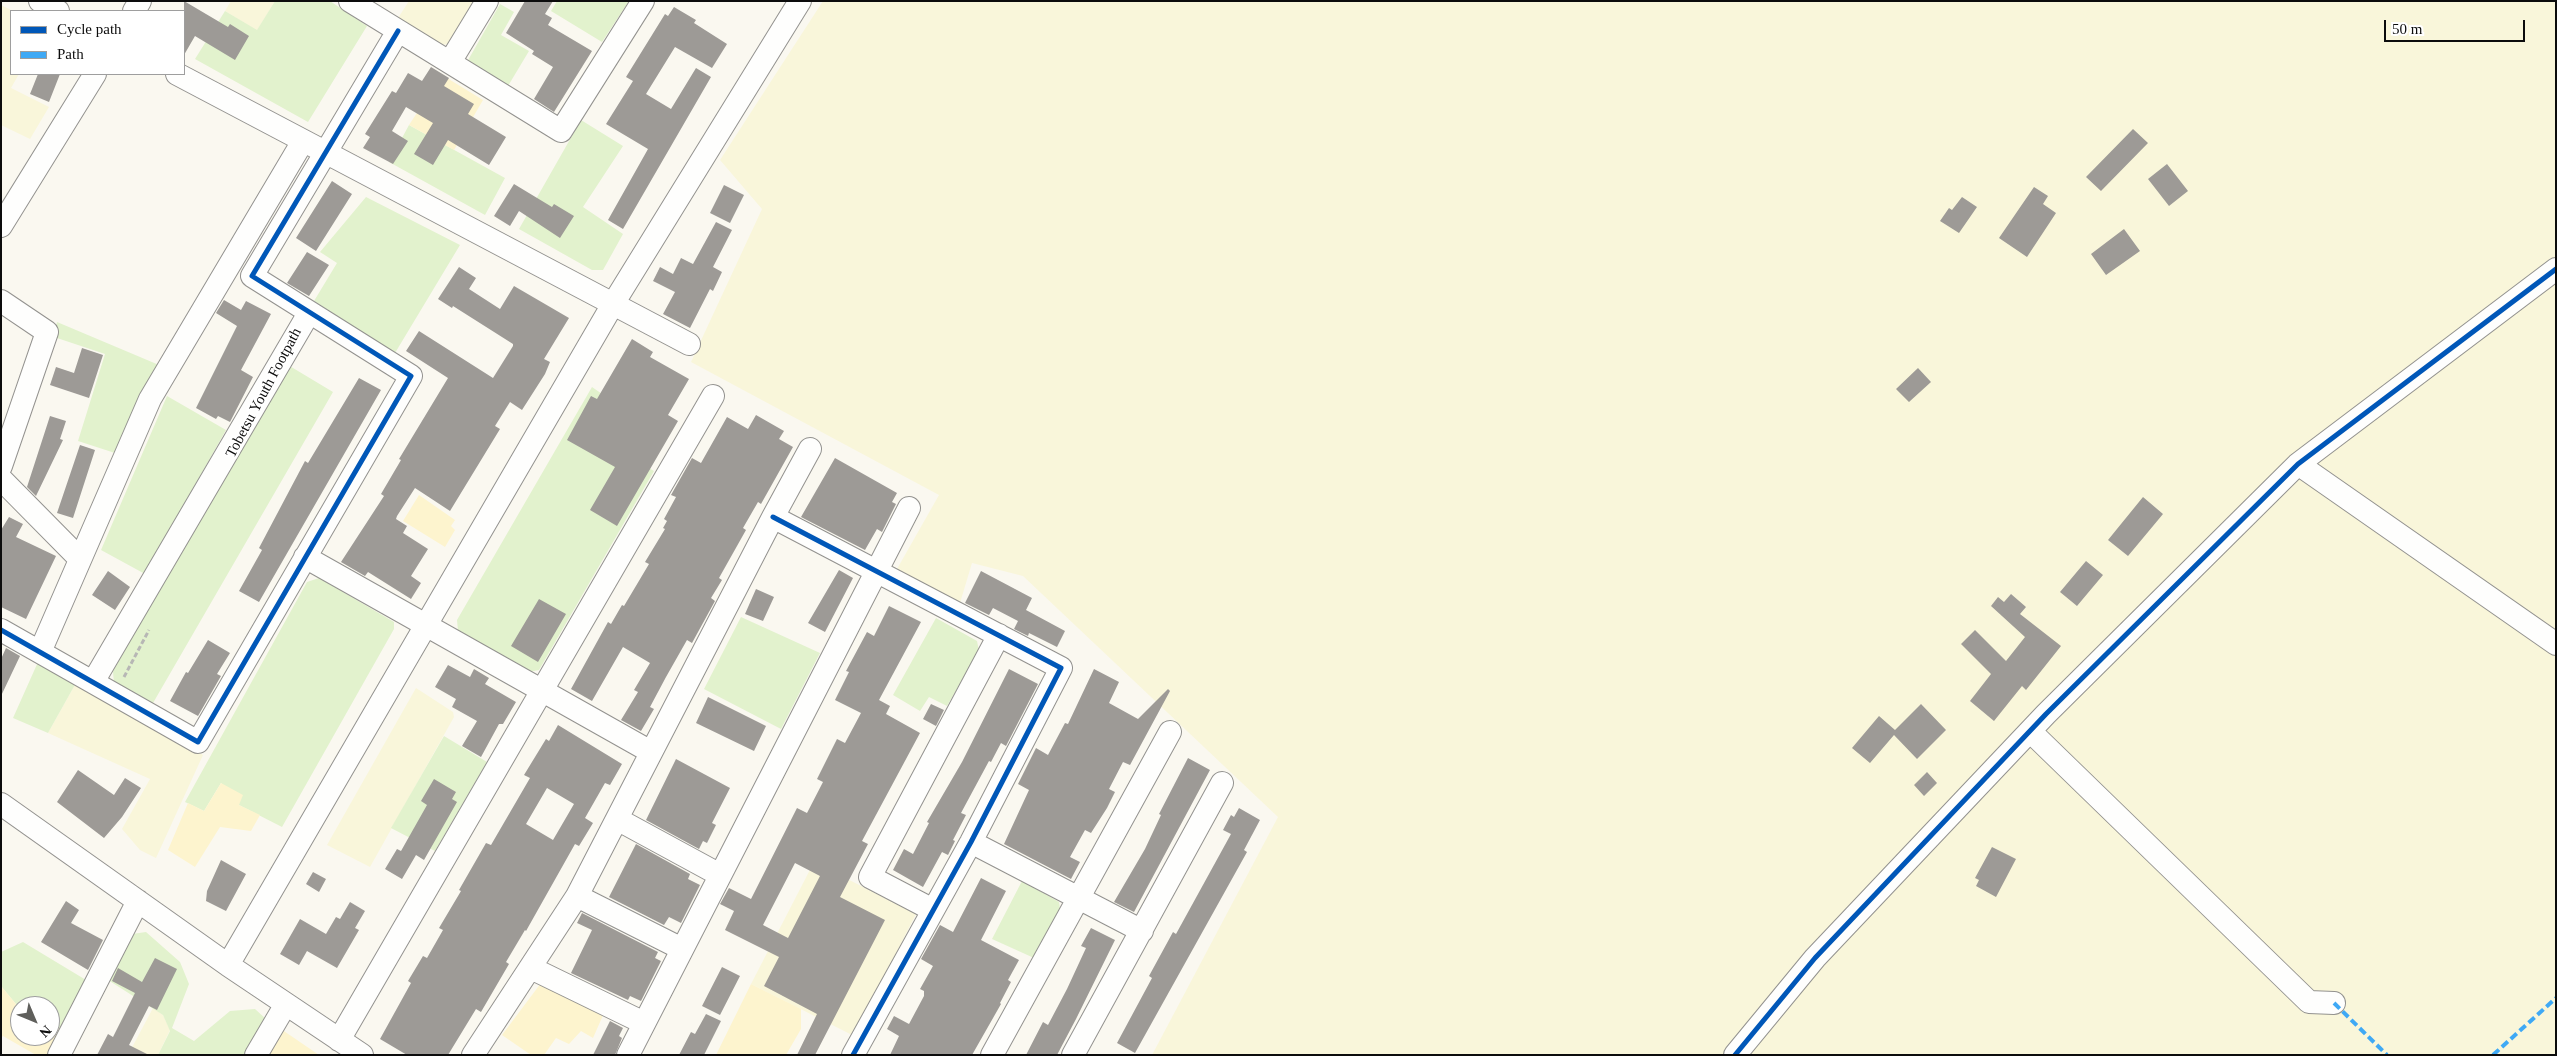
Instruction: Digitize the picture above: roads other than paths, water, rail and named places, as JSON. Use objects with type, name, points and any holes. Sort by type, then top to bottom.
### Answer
[{"type":"street","points":[[40,1],[56,10]]},
{"type":"street","points":[[350,1],[561,132],[643,1]]},
{"type":"street","points":[[450,62],[487,1]]},
{"type":"street","points":[[228,965],[613,304],[791,4]]},
{"type":"street","points":[[1,630],[198,742],[411,376],[252,276],[324,152],[398,31]]},
{"type":"street","points":[[1,226],[95,75]]},
{"type":"street","points":[[179,75],[689,344]]},
{"type":"street","points":[[40,652],[150,399],[304,141]]},
{"type":"street","points":[[1735,1055],[1815,958],[2030,731],[2298,464],[2556,269]]},
{"type":"street","points":[[1,301],[47,332],[1,466]]},
{"type":"street","points":[[93,682],[309,313]]},
{"type":"street","points":[[339,1040],[713,396]]},
{"type":"street","points":[[473,1055],[532,968],[577,896],[810,449]]},
{"type":"street","points":[[2298,464],[2556,644]]},
{"type":"street","points":[[1,478],[80,559]]},
{"type":"street","points":[[628,1055],[909,508]]},
{"type":"street","points":[[773,517],[1061,668],[971,842],[853,1055]]},
{"type":"street","points":[[305,557],[651,752]]},
{"type":"street","points":[[933,910],[870,877],[998,635]]},
{"type":"street","points":[[2030,731],[2309,1002],[2334,1003]]},
{"type":"street","points":[[992,1055],[1170,732]]},
{"type":"street","points":[[1073,1055],[1222,783]]},
{"type":"street","points":[[1,804],[228,965],[362,1055]]},
{"type":"street","points":[[617,819],[720,875]]},
{"type":"street","points":[[971,842],[1142,930]]},
{"type":"street","points":[[577,896],[682,949]]},
{"type":"street","points":[[59,1055],[138,901]]},
{"type":"street","points":[[532,968],[644,1023]]},
{"type":"street","points":[[256,1055],[286,1004]]}]
